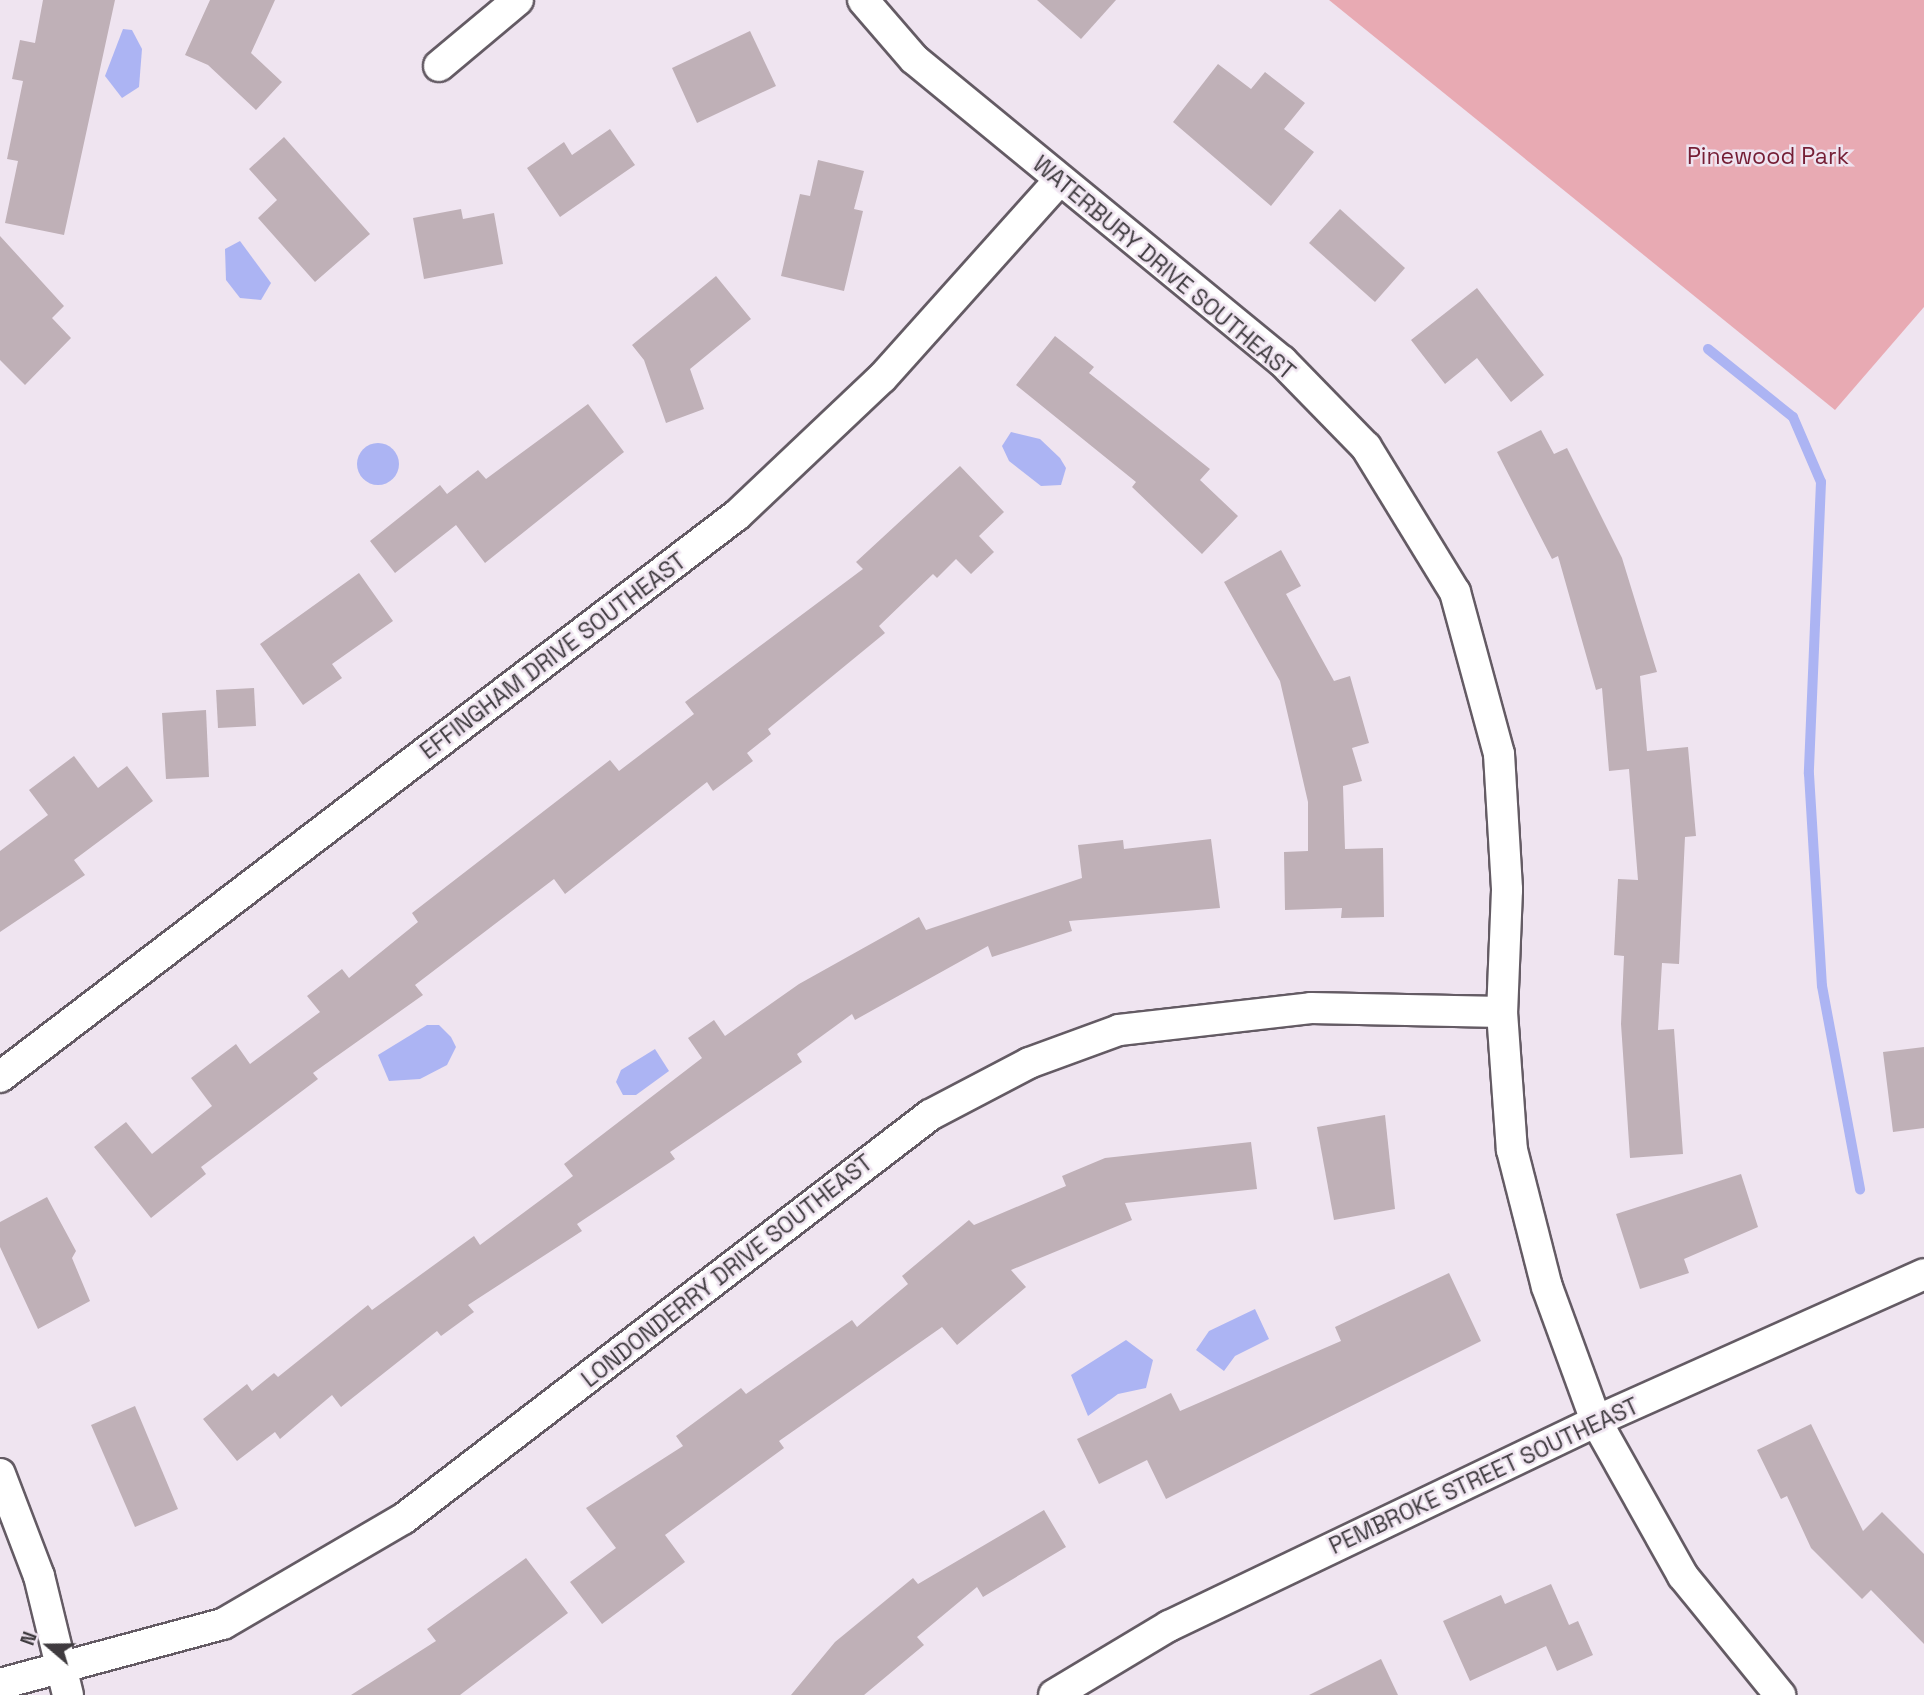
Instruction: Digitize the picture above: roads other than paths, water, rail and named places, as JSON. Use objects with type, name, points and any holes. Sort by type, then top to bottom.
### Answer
[{"type":"street","points":[[439,66],[518,0]]},
{"type":"street","name":"WATERBURY DRIVE SOUTHEAST","points":[[863,0],[914,59],[1058,182],[1243,327],[1366,447],[1455,592],[1499,754],[1507,890],[1502,1012],[1515,1173],[1596,1421],[1683,1576],[1780,1695]]},
{"type":"street","name":"EFFINGHAM DRIVE SOUTHEAST","points":[[0,1077],[737,515],[882,378],[1058,182]]},
{"type":"street","name":"LONDONDERRY DRIVE SOUTHEAST","points":[[0,1684],[65,1681],[223,1624],[403,1519],[930,1115],[1029,1063],[1119,1030],[1311,1008],[1502,1012]]},
{"type":"street","name":"PEMBROKE STREET SOUTHEAST","points":[[1054,1695],[1150,1636],[1596,1421],[1924,1274]]},
{"type":"street","points":[[0,1474],[39,1576],[65,1681]]},
{"type":"water","points":[[123,29],[132,30],[142,49],[139,87],[122,98],[105,76]]},
{"type":"water","points":[[240,241],[271,283],[261,300],[240,298],[226,280],[225,249]]},
{"type":"water","points":[[1011,432],[1040,439],[1060,458],[1066,468],[1061,485],[1041,486],[1009,461],[1002,446]]},
{"type":"water","points":[[378,443],[393,449],[399,464],[393,479],[378,485],[363,479],[357,464],[363,449]]},
{"type":"water","points":[[427,1025],[439,1025],[451,1037],[456,1047],[447,1065],[420,1079],[389,1081],[378,1055]]},
{"type":"water","points":[[655,1049],[669,1071],[636,1095],[623,1095],[616,1082],[621,1070]]},
{"type":"water","points":[[1255,1309],[1269,1339],[1235,1356],[1224,1371],[1196,1350],[1209,1331]]},
{"type":"water","points":[[1126,1340],[1153,1360],[1146,1388],[1118,1394],[1088,1416],[1071,1375]]},
{"type":"waterway","points":[[1708,349],[1793,417],[1821,482],[1809,774],[1822,986],[1860,1189]]},
{"type":"park label","name":"Pinewood Park","points":[[1768,156]]}]
